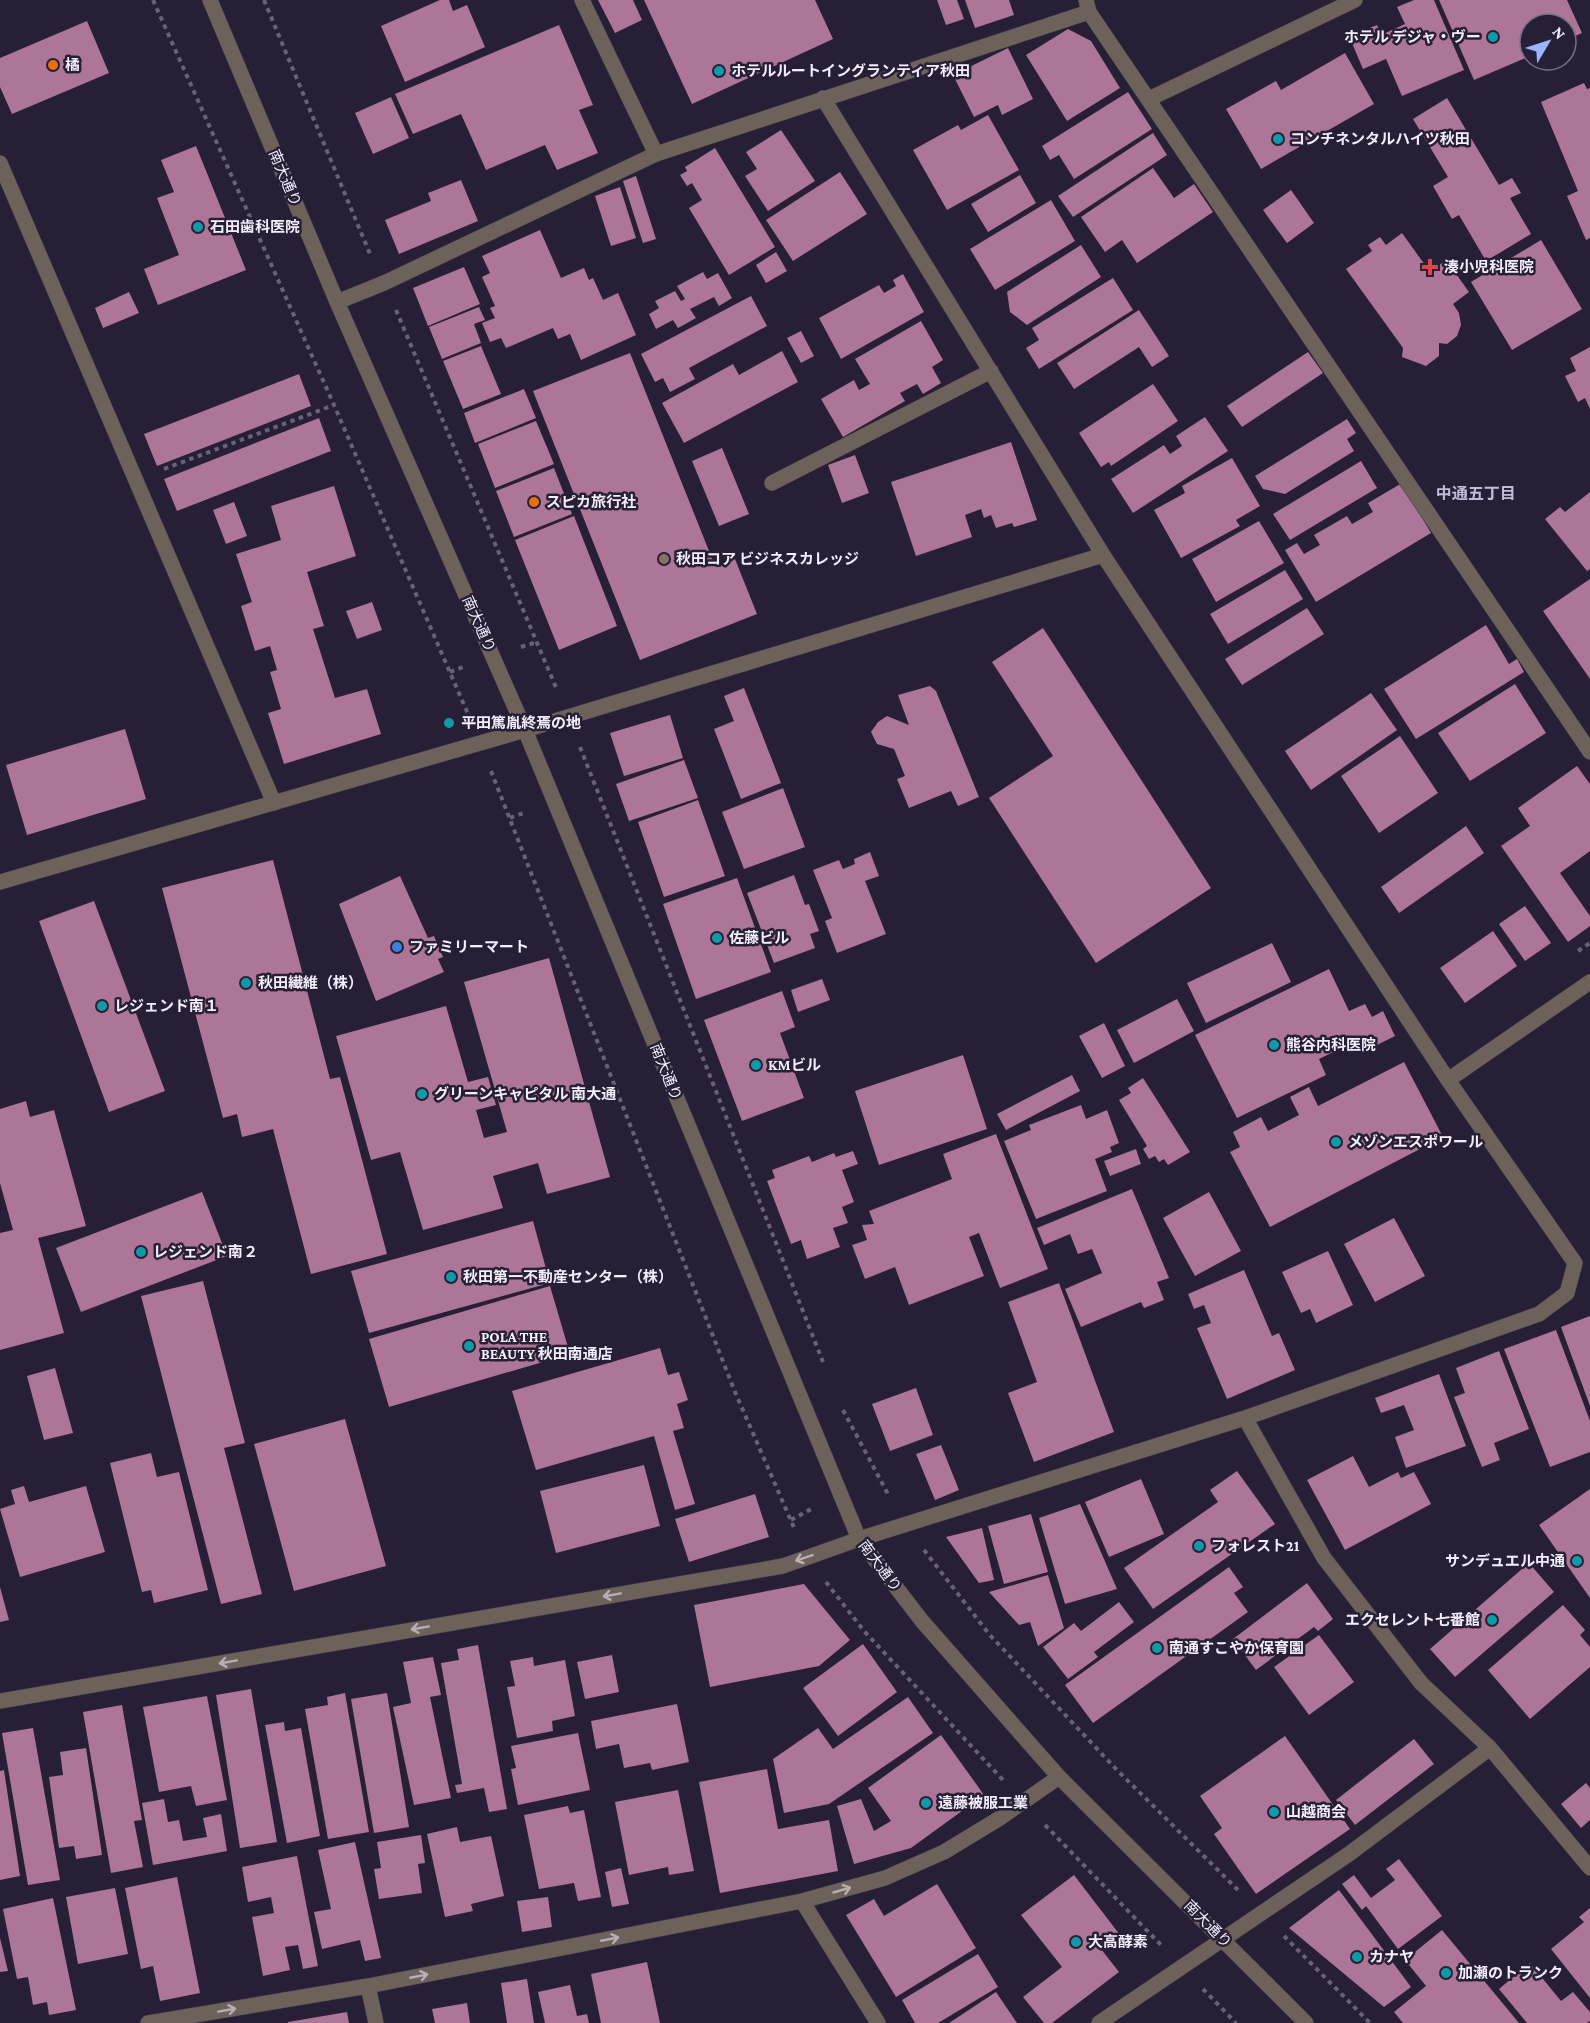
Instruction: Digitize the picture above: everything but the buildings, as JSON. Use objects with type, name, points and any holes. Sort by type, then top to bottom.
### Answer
[{"type":"street","name":"南大通り","points":[[210,0],[337,302],[525,730],[859,1539],[922,1621],[1059,1777],[1306,2023]]},
{"type":"street","points":[[582,0],[656,153]]},
{"type":"street","points":[[1149,99],[1355,0]]},
{"type":"street","points":[[337,302],[384,283],[656,153],[1088,6],[1590,752]]},
{"type":"street","points":[[0,1701],[783,1566],[859,1539],[1245,1418],[1539,1314],[1567,1293],[1575,1263],[1448,1080],[1104,555],[823,98]]},
{"type":"street","points":[[0,163],[274,803]]},
{"type":"street","points":[[772,483],[991,371]]},
{"type":"street","points":[[0,882],[525,730],[1104,555]]},
{"type":"street","points":[[1448,1080],[1590,982]]},
{"type":"street","points":[[1245,1418],[1324,1558],[1421,1683],[1490,1748],[1590,1868]]},
{"type":"street","points":[[1099,2023],[1349,1854],[1490,1748]]},
{"type":"street","points":[[148,2023],[368,1986],[802,1901],[885,1878],[944,1852],[1000,1818],[1059,1777]]},
{"type":"street","points":[[802,1901],[878,2023]]},
{"type":"street","points":[[368,1986],[376,2023]]},
{"type":"path","points":[[136,479],[334,405],[153,0]]},
{"type":"path","points":[[264,0],[367,249],[384,283],[568,717],[824,1364]]},
{"type":"path","points":[[841,1408],[905,1526],[989,1634],[1116,1769],[1370,2023]]},
{"type":"place","name":"ホテル デジャ・ヴー","points":[[1493,37]]},
{"type":"place","name":"橘","points":[[53,65]]},
{"type":"place","name":"ホテルルートイングランティア秋田","points":[[719,71]]},
{"type":"place","name":"コンチネンタルハイツ秋田","points":[[1278,139]]},
{"type":"place","name":"石田歯科医院","points":[[198,227]]},
{"type":"place","name":"湊小児科医院","points":[[1430,267]]},
{"type":"place","name":"スピカ旅行社","points":[[534,502]]},
{"type":"place","name":"秋田コア ビジネスカレッジ","points":[[664,559]]},
{"type":"place","name":"平田篤胤終焉の地","points":[[449,723]]},
{"type":"place","name":"佐藤ビル","points":[[717,938]]},
{"type":"place","name":"ファミリーマート","points":[[397,947]]},
{"type":"place","name":"秋田繊維（株）","points":[[246,983]]},
{"type":"place","name":"レジェンド南１","points":[[102,1006]]},
{"type":"place","name":"熊谷内科医院","points":[[1274,1045]]},
{"type":"place","name":"KMビル","points":[[756,1065]]},
{"type":"place","name":"グリーンキャピタル 南大通","points":[[422,1094]]},
{"type":"place","name":"メゾンエスポワール","points":[[1336,1142]]},
{"type":"place","name":"レジェンド南２","points":[[141,1252]]},
{"type":"place","name":"秋田第一不動産センター（株）","points":[[451,1277]]},
{"type":"place","name":"POLA THE BEAUTY 秋田南通店","points":[[469,1346]]},
{"type":"place","name":"フォレスト21","points":[[1199,1546]]},
{"type":"place","name":"サンデュエル中通","points":[[1577,1561]]},
{"type":"place","name":"エクセレント七番館","points":[[1492,1620]]},
{"type":"place","name":"南通すこやか保育園","points":[[1157,1648]]},
{"type":"place","name":"遠藤被服工業","points":[[926,1803]]},
{"type":"place","name":"山越商会","points":[[1274,1812]]},
{"type":"place","name":"大高酵素","points":[[1076,1942]]},
{"type":"place","name":"カナヤ","points":[[1357,1957]]},
{"type":"place","name":"加瀬のトランク","points":[[1446,1973]]},
{"type":"district","name":"中通五丁目","points":[[1476,493]]}]
